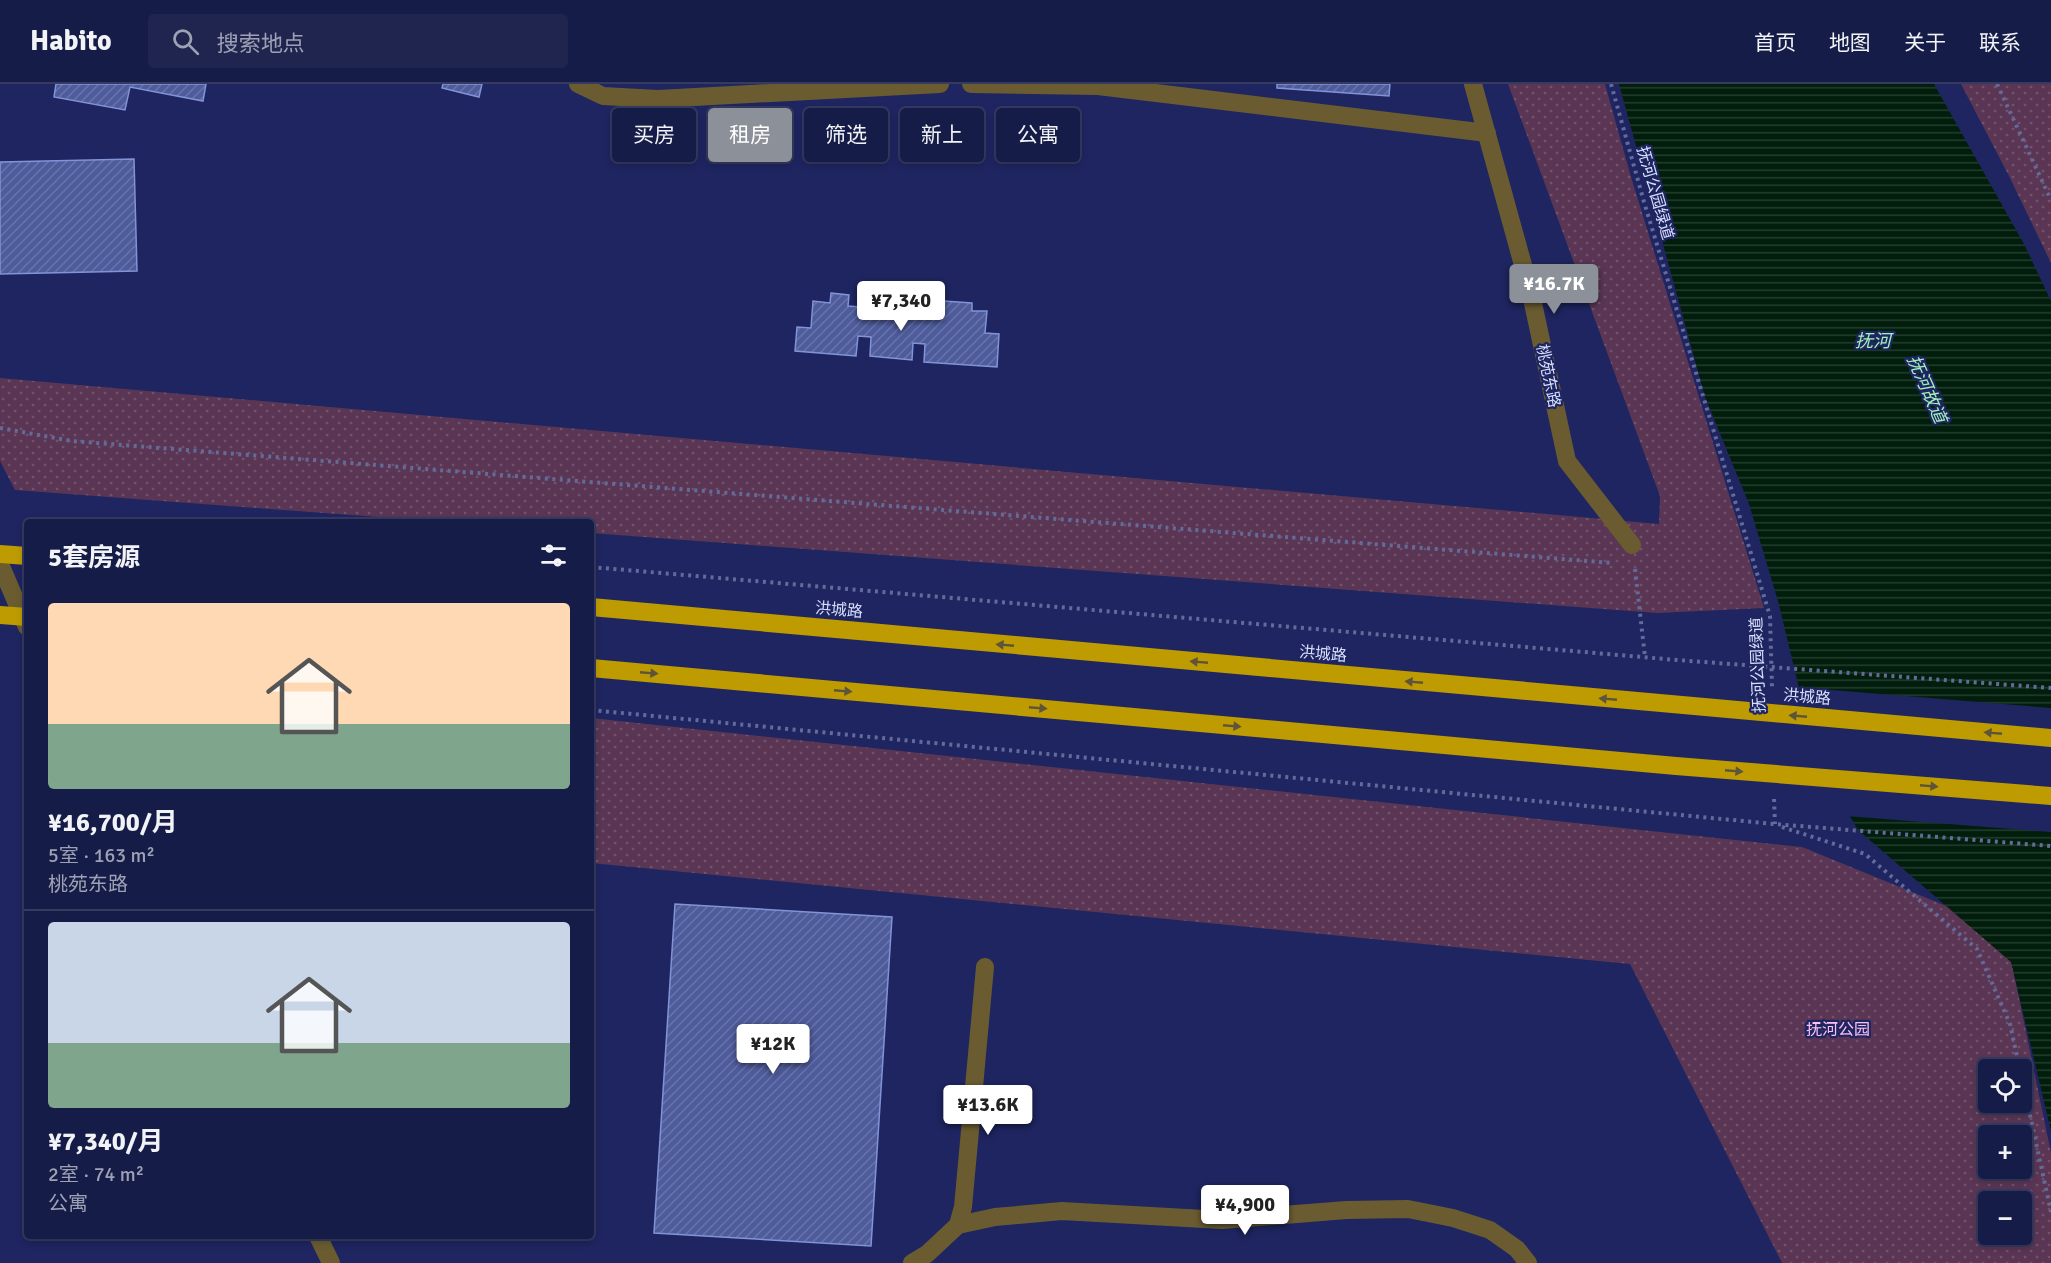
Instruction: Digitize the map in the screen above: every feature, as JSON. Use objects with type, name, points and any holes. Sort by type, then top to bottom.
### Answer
[{"type":"highway","points":[[0,554],[24,556]]},
{"type":"highway","name":"洪城路","points":[[594,607],[2051,738]]},
{"type":"highway","points":[[0,615],[24,620]]},
{"type":"highway","points":[[594,668],[1676,766],[2051,796]]},
{"type":"street","points":[[578,84],[603,96],[658,99],[940,84]]},
{"type":"street","points":[[971,84],[1098,87],[1487,133]]},
{"type":"street","name":"桃苑东路","points":[[1473,84],[1531,294],[1567,461],[1632,545]]},
{"type":"street","points":[[0,564],[24,618]]},
{"type":"street","points":[[912,1263],[927,1254],[958,1225],[963,1208],[985,967]]},
{"type":"street","points":[[958,1225],[995,1217],[1062,1211],[1222,1220],[1346,1210],[1408,1209],[1453,1218],[1490,1230],[1517,1250],[1528,1263]]},
{"type":"street","points":[[319,1239],[331,1263]]},
{"type":"path","name":"抚河公园绿道","points":[[1611,84],[1644,202],[1770,616],[1772,697]]},
{"type":"path","points":[[1997,84],[2051,200]]},
{"type":"path","points":[[0,428],[72,441],[1635,565]]},
{"type":"path","points":[[1632,545],[1645,657]]},
{"type":"path","points":[[594,567],[1677,660],[2051,688]]},
{"type":"path","points":[[594,710],[1774,824],[2051,846]]},
{"type":"path","points":[[1774,789],[1774,824]]},
{"type":"path","points":[[1774,824],[1865,854],[1977,949],[2010,1024],[2018,1059]]},
{"type":"path","points":[[2030,1113],[2051,1212]]},
{"type":"green space","points":[[1508,84],[1605,84],[1631,177],[1764,608],[1657,613],[594,533],[594,519],[405,519],[15,490],[0,461],[0,378],[1659,524],[1660,496]]},
{"type":"green space","points":[[1961,84],[2051,84],[2051,263],[2009,176]]},
{"type":"green space","name":"抚河公园","points":[[594,718],[1802,847],[2005,930],[2032,1059],[1978,1059],[1978,1113],[2032,1113],[2032,1061],[2051,1153],[2051,1263],[1782,1263],[1630,964],[594,863]]},
{"type":"water","name":"抚河","points":[[1619,84],[1934,84],[2024,244],[2051,301],[2051,1131],[2011,962],[1858,830],[1816,758],[1778,601],[1749,504],[1705,397]]},
{"type":"pier","points":[[1795,687],[2051,708],[2051,832],[1846,816],[1813,759]]},
{"type":"building","points":[[56,84],[206,84],[203,101],[130,87],[125,110],[54,97]]},
{"type":"building","points":[[443,84],[482,84],[479,97],[442,88]]},
{"type":"building","points":[[1277,84],[1390,84],[1389,96],[1277,88]]},
{"type":"building","points":[[134,159],[137,271],[0,274],[0,162]]},
{"type":"building","points":[[831,293],[849,295],[848,306],[887,309],[888,296],[911,298],[911,307],[943,309],[944,301],[972,303],[972,311],[987,311],[985,333],[999,334],[997,367],[924,362],[925,344],[913,343],[912,360],[870,356],[871,337],[858,336],[856,356],[795,351],[797,327],[811,328],[813,301],[830,303]]},
{"type":"building","points":[[675,904],[892,917],[871,1246],[654,1233]]},
{"type":"water label","name":"抚河故道","points":[[1927,389]]}]
